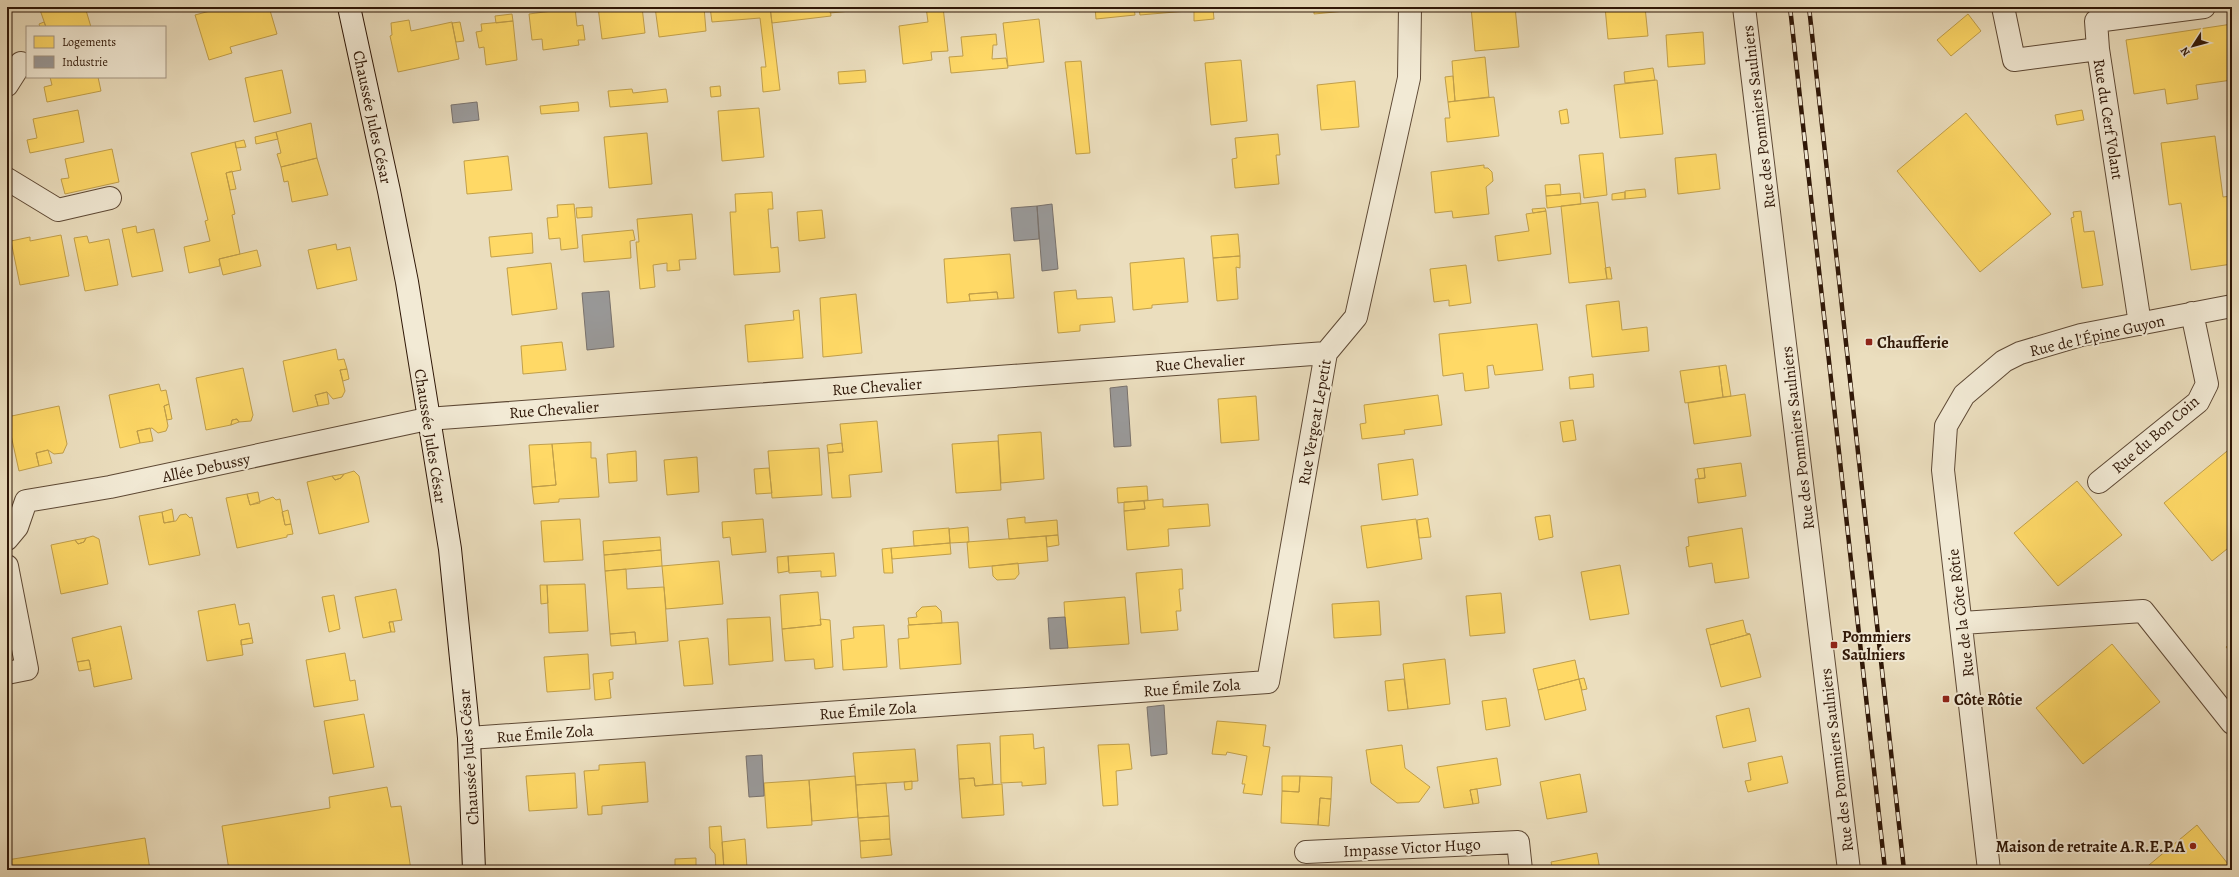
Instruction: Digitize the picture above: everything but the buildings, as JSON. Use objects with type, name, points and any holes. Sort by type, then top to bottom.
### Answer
[{"type":"street","name":"Chaussée Jules César","points":[[349,7],[394,214],[407,282],[427,419],[450,549],[469,738],[474,870]]},
{"type":"street","name":"Rue Vergeat Lepetit","points":[[1268,682],[1326,353],[1356,317],[1409,78],[1410,7]]},
{"type":"street","name":"Rue des Pommiers Saulniers","points":[[1744,7],[1849,870]]},
{"type":"street","points":[[2003,7],[2014,60],[2098,49]]},
{"type":"street","name":"Rue du Cerf Volant","points":[[2140,324],[2098,49],[2096,21],[2204,7]]},
{"type":"street","points":[[7,86],[22,63]]},
{"type":"street","points":[[7,179],[58,210],[110,198]]},
{"type":"street","name":"Rue de l'Épine Guyon","points":[[1946,426],[1964,395],[2004,361],[2020,353],[2081,335],[2232,306]]},
{"type":"street","name":"Rue du Bon Coin","points":[[2098,482],[2198,402],[2207,384],[2192,313]]},
{"type":"street","name":"Rue Chevalier","points":[[427,419],[1326,353]]},
{"type":"street","name":"Allée Debussy","points":[[7,539],[17,527],[26,501],[110,487],[427,419]]},
{"type":"street","name":"Rue de la Côte Rôtie","points":[[1946,426],[1943,470],[1962,623],[1989,870]]},
{"type":"street","points":[[7,566],[27,669],[7,673]]},
{"type":"street","points":[[1962,623],[2143,611],[2232,723]]},
{"type":"street","name":"Rue Émile Zola","points":[[469,738],[1268,682]]},
{"type":"street","name":"Impasse Victor Hugo","points":[[1306,852],[1518,842],[1521,870]]},
{"type":"railway","points":[[1790,7],[1885,870]]},
{"type":"railway","points":[[1809,7],[1904,870]]},
{"type":"place","name":"Chaufferie","points":[[1869,342]]},
{"type":"place","name":"Pommiers Saulniers","points":[[1834,645]]},
{"type":"place","name":"Côte Rôtie","points":[[1946,699]]},
{"type":"place","name":"Maison de retraite A.R.E.P.A","points":[[2193,846]]}]
